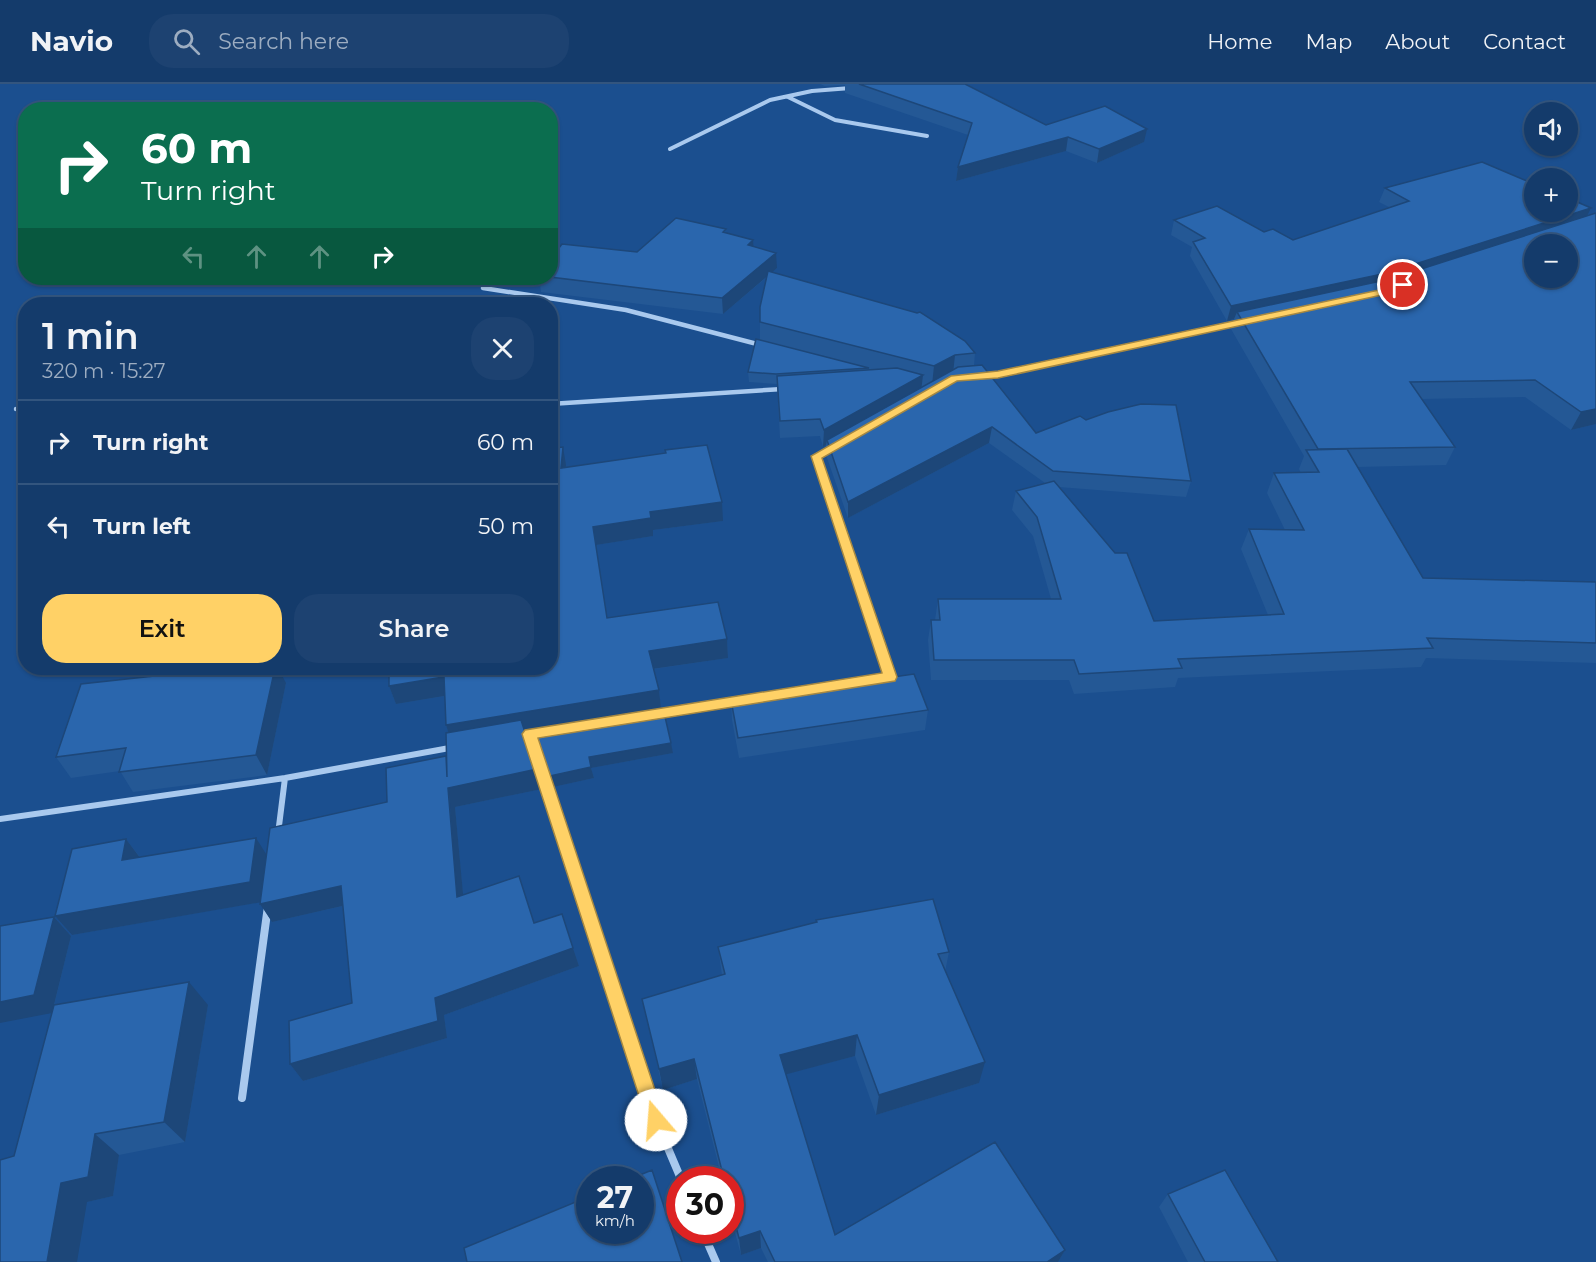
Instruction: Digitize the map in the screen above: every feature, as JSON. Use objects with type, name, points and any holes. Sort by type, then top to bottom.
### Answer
[{"type":"street","points":[[670,149],[770,100],[812,91],[856,88]]},
{"type":"street","points":[[786,97],[835,120],[927,136]]},
{"type":"street","points":[[483,288],[542,297]]},
{"type":"street","points":[[558,300],[626,310],[763,345]]},
{"type":"street","points":[[977,376],[998,375],[1242,322]]},
{"type":"street","points":[[558,403],[795,388]]},
{"type":"street","points":[[836,445],[816,456],[890,677],[878,679]]},
{"type":"street","points":[[646,715],[750,699]]},
{"type":"street","points":[[506,738],[553,730]]},
{"type":"street","points":[[530,734],[656,1120],[675,1166]]},
{"type":"street","points":[[0,819],[285,778],[460,746]]},
{"type":"street","points":[[277,837],[285,778]]},
{"type":"street","points":[[242,1098],[269,897]]},
{"type":"street","points":[[708,1244],[716,1262]]},
{"type":"building","points":[[859,84],[965,84],[1046,125],[1105,106],[1147,129],[1099,149],[1068,137],[958,167],[972,123]]},
{"type":"building","points":[[1482,162],[1524,180],[1524,222],[1547,222],[1387,273],[1231,306],[1193,242],[1205,238],[1174,220],[1217,206],[1264,232],[1273,229],[1293,240],[1409,201],[1385,188]]},
{"type":"building","points":[[1578,202],[1591,208],[1578,212]]},
{"type":"building","points":[[1596,213],[1596,409],[1581,412],[1535,380],[1410,382],[1455,447],[1318,449],[1237,312],[1390,279],[1524,236],[1524,288],[1578,288],[1578,234],[1530,234],[1568,222],[1578,222],[1578,219]]},
{"type":"building","points":[[676,218],[726,229],[723,232],[753,240],[748,245],[776,253],[722,298],[558,278],[558,249],[562,244],[637,252]]},
{"type":"building","points":[[768,271],[920,312],[965,341],[975,353],[955,355],[934,366],[760,322],[760,307]]},
{"type":"building","points":[[756,339],[869,368],[776,374],[748,372]]},
{"type":"building","points":[[982,365],[1036,433],[1080,416],[1086,420],[1141,404],[1176,405],[1191,481],[1053,471],[992,427],[848,502],[827,440],[958,367]]},
{"type":"building","points":[[897,368],[923,375],[824,430],[820,419],[780,421],[777,376]]},
{"type":"building","points":[[707,445],[722,502],[650,512],[651,518],[593,527],[607,618],[718,602],[727,639],[649,651],[659,690],[446,725],[444,677],[389,686],[389,675],[558,675],[558,448],[563,447],[561,468]]},
{"type":"building","points":[[1347,449],[1423,578],[1596,582],[1596,643],[1427,638],[1433,648],[1178,659],[1182,668],[1079,674],[1074,660],[934,660],[931,620],[940,620],[938,599],[1061,599],[1037,517],[1016,491],[1054,481],[1115,553],[1127,553],[1154,621],[1284,614],[1249,529],[1304,530],[1274,473],[1319,472],[1306,450]]},
{"type":"building","points":[[914,674],[928,710],[738,738],[731,700]]},
{"type":"building","points":[[164,675],[273,675],[256,755],[119,772],[126,748],[56,757],[81,684]]},
{"type":"building","points":[[663,708],[671,743],[589,757],[591,767],[550,776],[534,728]]},
{"type":"building","points":[[521,720],[537,769],[448,788],[457,897],[519,876],[534,923],[562,914],[573,948],[435,998],[438,1021],[290,1064],[289,1021],[352,1003],[341,886],[260,904],[270,828],[387,802],[386,768],[446,756],[447,777],[446,733]]},
{"type":"building","points":[[256,838],[250,882],[55,916],[72,849],[126,839],[122,860]]},
{"type":"building","points":[[933,899],[949,952],[938,954],[985,1062],[879,1095],[857,1035],[780,1055],[835,1235],[995,1142],[1065,1250],[1047,1262],[775,1262],[760,1231],[744,1236],[744,1166],[721,1166],[694,1059],[659,1069],[642,999],[725,974],[718,947],[817,922],[816,920]]},
{"type":"building","points":[[54,917],[34,995],[0,1002],[0,926]]},
{"type":"building","points":[[189,982],[164,1122],[95,1134],[88,1177],[61,1183],[47,1262],[0,1262],[0,1160],[14,1156],[54,1005]]},
{"type":"building","points":[[1225,1170],[1278,1262],[1205,1262],[1168,1194]]},
{"type":"building","points":[[654,1176],[666,1213],[666,1244],[676,1244],[682,1262],[467,1262],[464,1248],[576,1202],[576,1244],[654,1244]]},
{"type":"route","points":[[656,1120],[530,734],[890,677],[816,456],[955,378],[998,375],[1382,292],[1403,285]]}]
